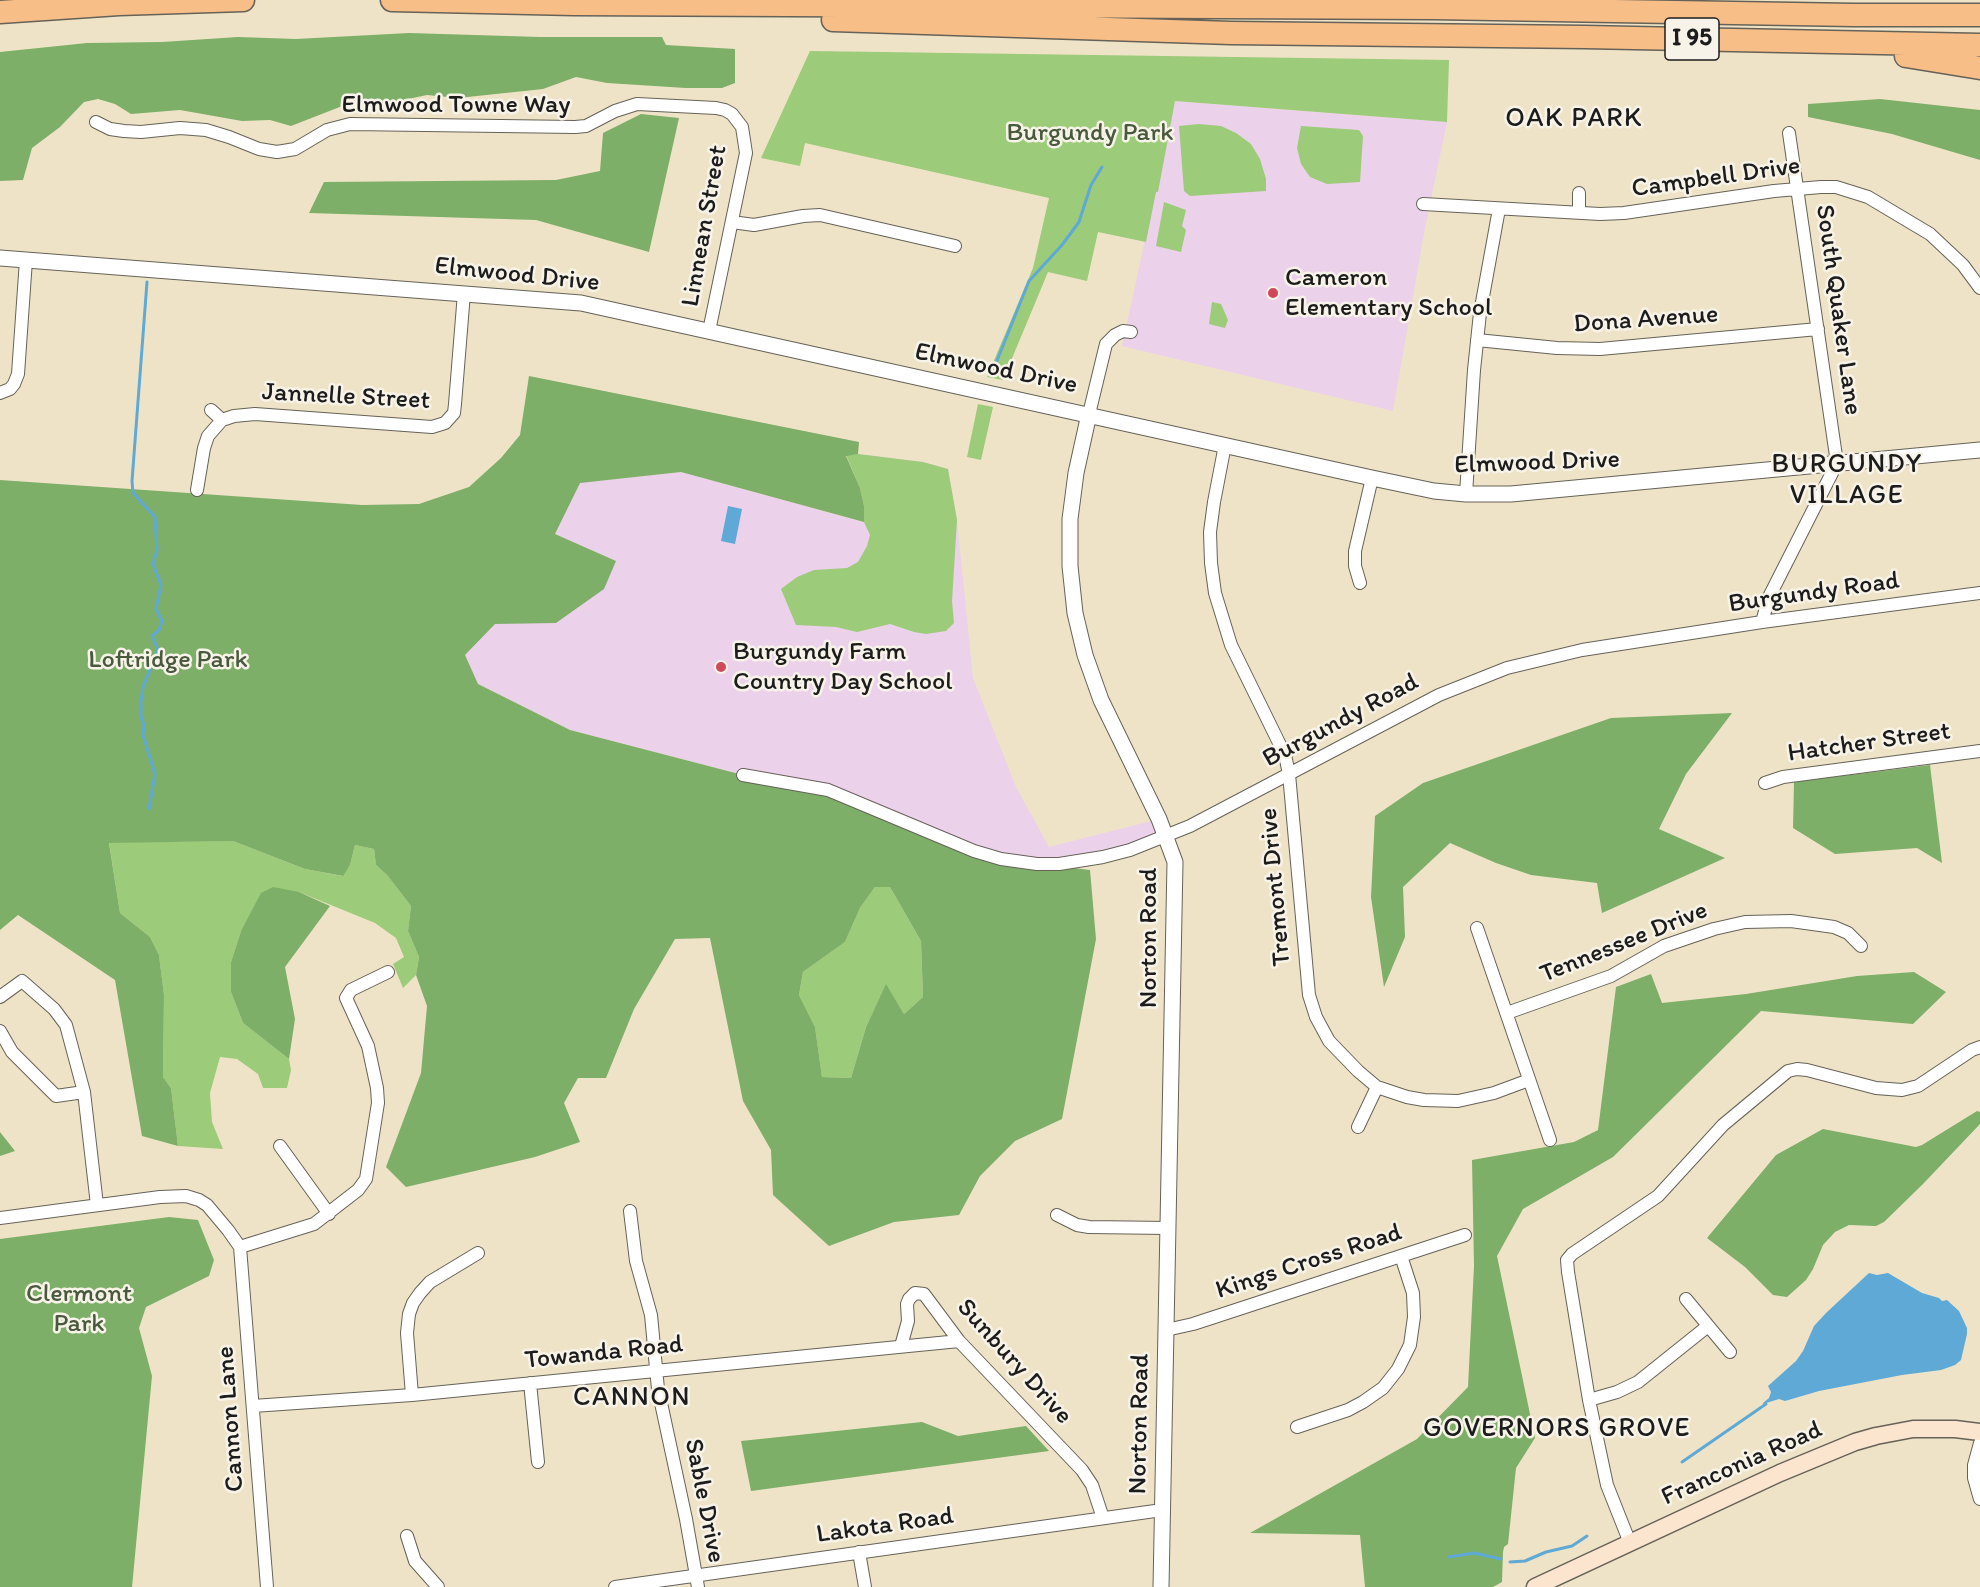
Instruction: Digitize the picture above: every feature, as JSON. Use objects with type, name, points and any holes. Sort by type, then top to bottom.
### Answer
[{"type":"highway","points":[[0,12],[243,0]]},
{"type":"highway","name":"I 95","points":[[392,0],[574,4],[1433,8],[1980,15]]},
{"type":"highway","name":"I 95","points":[[574,4],[709,16],[1048,28],[1980,45]]},
{"type":"highway","points":[[1798,42],[1916,57],[1980,68]]},
{"type":"main road","name":"Franconia Road","points":[[1536,1587],[1834,1450],[1876,1436],[1922,1429],[1980,1432]]},
{"type":"street","name":"Elmwood Towne Way","points":[[96,122],[110,129],[124,131],[180,128],[206,130],[259,149],[277,152],[295,149],[327,130],[350,124],[575,127],[586,126],[615,111],[637,104],[716,108]]},
{"type":"street","name":"Linnean Street","points":[[709,331],[745,163],[745,136],[742,127],[732,114],[716,108]]},
{"type":"street","name":"South Quaker Lane","points":[[1789,133],[1837,463]]},
{"type":"street","name":"Campbell Drive","points":[[1423,204],[1579,213],[1624,213],[1797,189],[1836,188],[1854,191],[1878,202],[1914,224],[1947,248],[1980,288]]},
{"type":"street","points":[[1579,193],[1579,213]]},
{"type":"street","points":[[1466,494],[1480,313],[1499,209]]},
{"type":"street","points":[[732,222],[754,225],[820,215],[955,246]]},
{"type":"street","name":"Elmwood Drive","points":[[0,258],[581,303],[1372,478],[1466,494],[1511,494],[1980,450]]},
{"type":"street","points":[[0,393],[10,389],[18,374],[26,260]]},
{"type":"street","name":"Jannelle Street","points":[[222,420],[255,414],[432,427],[445,423],[454,413],[456,404],[464,293]]},
{"type":"street","name":"Dona Avenue","points":[[1477,340],[1557,348],[1600,349],[1818,329]]},
{"type":"street","name":"Norton Road","points":[[1131,332],[1123,331],[1115,334],[1106,344],[1076,473],[1070,519],[1070,566],[1075,613],[1085,655],[1101,700],[1167,836],[1173,854],[1175,872],[1161,1587]]},
{"type":"street","points":[[197,490],[208,436],[222,420],[211,410]]},
{"type":"street","name":"Tremont Drive","points":[[1225,445],[1210,532],[1215,593],[1231,645],[1285,755],[1289,774],[1309,996],[1322,1029],[1338,1052],[1377,1087],[1407,1097],[1442,1102],[1473,1098],[1529,1080]]},
{"type":"street","points":[[1762,622],[1769,597],[1837,463]]},
{"type":"street","points":[[1360,583],[1355,566],[1355,551],[1372,478]]},
{"type":"street","name":"Burgundy Road","points":[[743,775],[828,790],[974,851],[1001,859],[1038,864],[1059,864],[1103,857],[1190,826],[1439,695],[1507,668],[1582,650],[1762,622],[1980,593]]},
{"type":"street","name":"Hatcher Street","points":[[1765,783],[1783,777],[1980,751]]},
{"type":"street","name":"Tennessee Drive","points":[[1507,1013],[1611,976],[1664,946],[1714,928],[1735,924],[1768,920],[1834,927],[1848,933],[1861,946]]},
{"type":"street","points":[[1477,928],[1550,1140]]},
{"type":"street","points":[[0,1218],[173,1196],[193,1198],[207,1205],[218,1216],[240,1247],[314,1224],[358,1190],[366,1179],[378,1103],[378,1088],[371,1058],[346,998],[351,990],[388,972]]},
{"type":"street","points":[[0,997],[22,981],[54,1009],[66,1025],[84,1092],[97,1205]]},
{"type":"street","points":[[0,1031],[12,1052],[56,1096],[84,1092]]},
{"type":"street","points":[[1630,1543],[1607,1485],[1589,1400],[1567,1260],[1572,1254],[1658,1196],[1723,1125],[1788,1071],[1807,1070],[1876,1088],[1902,1090],[1918,1086],[1980,1047]]},
{"type":"street","points":[[1358,1127],[1377,1087]]},
{"type":"street","points":[[280,1146],[328,1214]]},
{"type":"street","name":"Sable Drive","points":[[630,1211],[636,1261],[651,1314],[658,1389],[697,1581]]},
{"type":"street","points":[[1057,1215],[1077,1225],[1089,1227],[1168,1228]]},
{"type":"street","name":"Kings Cross Road","points":[[1166,1330],[1194,1324],[1465,1234]]},
{"type":"street","name":"Cannon Lane","points":[[240,1247],[267,1587]]},
{"type":"street","points":[[411,1395],[407,1321],[413,1303],[430,1282],[478,1253]]},
{"type":"street","points":[[1296,1427],[1348,1410],[1363,1402],[1383,1388],[1398,1369],[1410,1345],[1414,1317],[1413,1293],[1401,1256]]},
{"type":"street","name":"Sunbury Drive","points":[[901,1346],[908,1321],[909,1299],[915,1293],[920,1293],[928,1297],[959,1341],[1082,1470],[1092,1485],[1103,1518]]},
{"type":"street","points":[[1686,1299],[1730,1352]]},
{"type":"street","points":[[1589,1400],[1617,1392],[1638,1382],[1708,1326]]},
{"type":"street","name":"Towanda Road","points":[[253,1406],[411,1395],[959,1341]]},
{"type":"street","points":[[530,1383],[538,1461]]},
{"type":"street","points":[[1980,1443],[1974,1465],[1974,1478],[1980,1498]]},
{"type":"street","name":"Lakota Road","points":[[615,1587],[697,1581],[859,1552],[1162,1510]]},
{"type":"street","points":[[407,1536],[415,1561],[438,1587]]},
{"type":"street","points":[[859,1552],[865,1587]]},
{"type":"shaded area","name":"Cameron Elementary School","points":[[1175,101],[1447,122],[1425,228],[1393,411],[1122,346]]},
{"type":"shaded area","name":"Burgundy Farm Country Day School","points":[[858,454],[923,462],[948,469],[957,520],[973,678],[1016,787],[1049,847],[1159,819],[1167,836],[1068,863],[1001,859],[743,775],[570,730],[478,684],[451,627],[616,561],[555,534],[579,483],[681,472],[863,522]]},
{"type":"green space","points":[[409,33],[540,37],[662,37],[666,45],[735,49],[735,83],[722,88],[686,88],[607,83],[576,77],[543,89],[458,98],[427,95],[389,103],[350,103],[291,126],[270,120],[242,121],[180,110],[131,114],[115,104],[98,99],[84,102],[60,127],[32,148],[23,180],[0,181],[0,52],[87,43],[162,42],[238,37],[296,39]]},
{"type":"green space","name":"Burgundy Park","points":[[810,51],[1449,60],[1447,122],[1175,101],[1146,242],[1098,232],[1087,281],[1048,272],[1003,380],[987,377],[1033,268],[1049,198],[805,143],[800,166],[761,158]]},
{"type":"green space","points":[[1880,99],[1980,110],[1980,160],[1892,134],[1808,117],[1808,104]]},
{"type":"green space","points":[[641,114],[679,118],[649,252],[536,220],[309,213],[324,182],[556,180],[600,171],[603,133]]},
{"type":"green space","points":[[1199,124],[1221,126],[1251,144],[1260,159],[1266,179],[1266,191],[1190,196],[1184,191],[1179,126]]},
{"type":"green space","points":[[1301,126],[1359,130],[1363,136],[1360,182],[1327,184],[1310,177],[1301,164],[1297,148]]},
{"type":"green space","points":[[1164,202],[1186,210],[1182,226],[1186,230],[1181,252],[1156,246]]},
{"type":"green space","points":[[1212,302],[1221,304],[1228,320],[1225,328],[1209,324]]},
{"type":"green space","name":"Loftridge Park","points":[[529,376],[859,442],[858,454],[846,456],[860,488],[864,506],[864,522],[681,472],[580,483],[555,534],[616,561],[604,589],[556,623],[495,624],[465,655],[478,684],[570,730],[743,775],[843,798],[1001,859],[1090,870],[1096,939],[1062,1119],[1015,1141],[980,1176],[959,1215],[894,1222],[829,1246],[773,1195],[771,1150],[743,1101],[710,938],[675,939],[634,1009],[606,1078],[578,1078],[564,1103],[580,1142],[535,1157],[406,1187],[386,1167],[421,1073],[427,1006],[416,975],[419,957],[408,931],[411,906],[387,875],[376,865],[374,849],[355,845],[350,865],[343,876],[305,869],[233,841],[109,843],[120,913],[150,937],[159,955],[164,995],[163,1077],[171,1088],[178,1146],[142,1136],[115,980],[18,915],[0,930],[0,480],[362,505],[419,504],[469,487],[501,458],[520,435]],"holes":[[[875,887],[890,887],[921,941],[923,997],[904,1014],[886,984],[866,1027],[851,1078],[822,1077],[815,1027],[799,995],[803,972],[845,942],[860,908]]]},
{"type":"green space","points":[[978,404],[993,407],[981,460],[967,457]]},
{"type":"green space","points":[[858,454],[923,462],[948,469],[957,520],[952,601],[954,623],[946,631],[926,634],[890,624],[857,632],[836,627],[796,625],[781,589],[797,577],[814,570],[847,568],[858,562],[867,546],[870,535],[864,522],[864,506],[860,488],[846,455]]},
{"type":"green space","points":[[1732,713],[1686,774],[1659,829],[1725,858],[1602,913],[1597,883],[1531,875],[1450,843],[1403,887],[1405,937],[1384,987],[1371,897],[1375,816],[1423,783],[1611,718]]},
{"type":"green space","points":[[1930,765],[1942,863],[1917,848],[1835,854],[1793,828],[1794,782]]},
{"type":"green space","points":[[233,841],[305,869],[342,876],[350,865],[355,845],[374,849],[376,865],[387,875],[411,906],[408,931],[419,957],[416,975],[403,988],[393,964],[404,957],[396,938],[375,923],[299,892],[241,931],[231,962],[231,992],[243,1023],[289,1059],[291,1070],[287,1088],[263,1088],[258,1074],[237,1059],[220,1057],[210,1093],[212,1122],[223,1149],[178,1146],[171,1088],[163,1077],[164,995],[159,955],[150,937],[120,913],[109,842]]},
{"type":"green space","points":[[273,887],[299,892],[330,906],[285,967],[295,1019],[289,1059],[243,1023],[231,992],[231,962],[241,931],[261,893]]},
{"type":"green space","points":[[875,887],[890,887],[921,941],[923,997],[904,1014],[886,985],[866,1027],[851,1078],[822,1077],[815,1027],[799,995],[803,972],[845,942],[860,908]]},
{"type":"green space","points":[[1914,972],[1946,992],[1913,1024],[1761,1011],[1613,1157],[1523,1209],[1497,1256],[1535,1438],[1516,1468],[1508,1544],[1504,1547],[1503,1552],[1502,1582],[1493,1587],[1365,1587],[1360,1535],[1250,1533],[1417,1439],[1468,1387],[1474,1266],[1472,1160],[1574,1142],[1598,1130],[1616,987],[1651,974],[1662,1003],[1746,994],[1857,976]]},
{"type":"green space","points":[[1977,1111],[1980,1112],[1980,1124],[1923,1184],[1884,1222],[1876,1226],[1849,1225],[1835,1232],[1823,1245],[1806,1280],[1787,1297],[1773,1295],[1745,1267],[1707,1238],[1776,1155],[1823,1129],[1916,1147]]},
{"type":"green space","points":[[0,1132],[15,1151],[0,1156]]},
{"type":"green space","name":"Clermont Park","points":[[169,1217],[198,1220],[214,1260],[209,1276],[146,1307],[139,1328],[152,1376],[132,1587],[0,1587],[0,1239]]},
{"type":"green space","points":[[922,1422],[958,1436],[1026,1426],[1049,1451],[751,1491],[741,1441]]},
{"type":"water","points":[[728,506],[742,509],[735,544],[721,541]]},
{"type":"water","points":[[1869,1273],[1877,1275],[1888,1273],[1922,1293],[1942,1301],[1947,1300],[1959,1311],[1967,1328],[1961,1360],[1941,1370],[1902,1375],[1763,1404],[1771,1392],[1768,1386],[1796,1361],[1814,1326]]},
{"type":"waterway","points":[[994,368],[1029,281],[1062,245],[1079,222],[1091,185],[1102,167]]},
{"type":"waterway","points":[[147,282],[132,481],[133,493],[155,517],[157,550],[153,564],[161,585],[156,609],[162,621],[159,630],[152,636],[158,650],[143,687],[141,702],[143,735],[155,774],[149,809]]},
{"type":"waterway","points":[[1682,1462],[1766,1404]]},
{"type":"waterway","points":[[1510,1562],[1525,1561],[1546,1552],[1572,1546],[1587,1536]]},
{"type":"waterway","points":[[1449,1557],[1474,1553],[1501,1559]]},
{"type":"place","name":"Cameron Elementary School","points":[[1273,293]]},
{"type":"place","name":"Burgundy Farm Country Day School","points":[[721,667]]},
{"type":"district","name":"OAK PARK","points":[[1574,119]]},
{"type":"district","name":"BURGUNDY VILLAGE","points":[[1847,480]]},
{"type":"district","name":"CANNON","points":[[632,1398]]},
{"type":"district","name":"GOVERNORS GROVE","points":[[1557,1429]]}]
